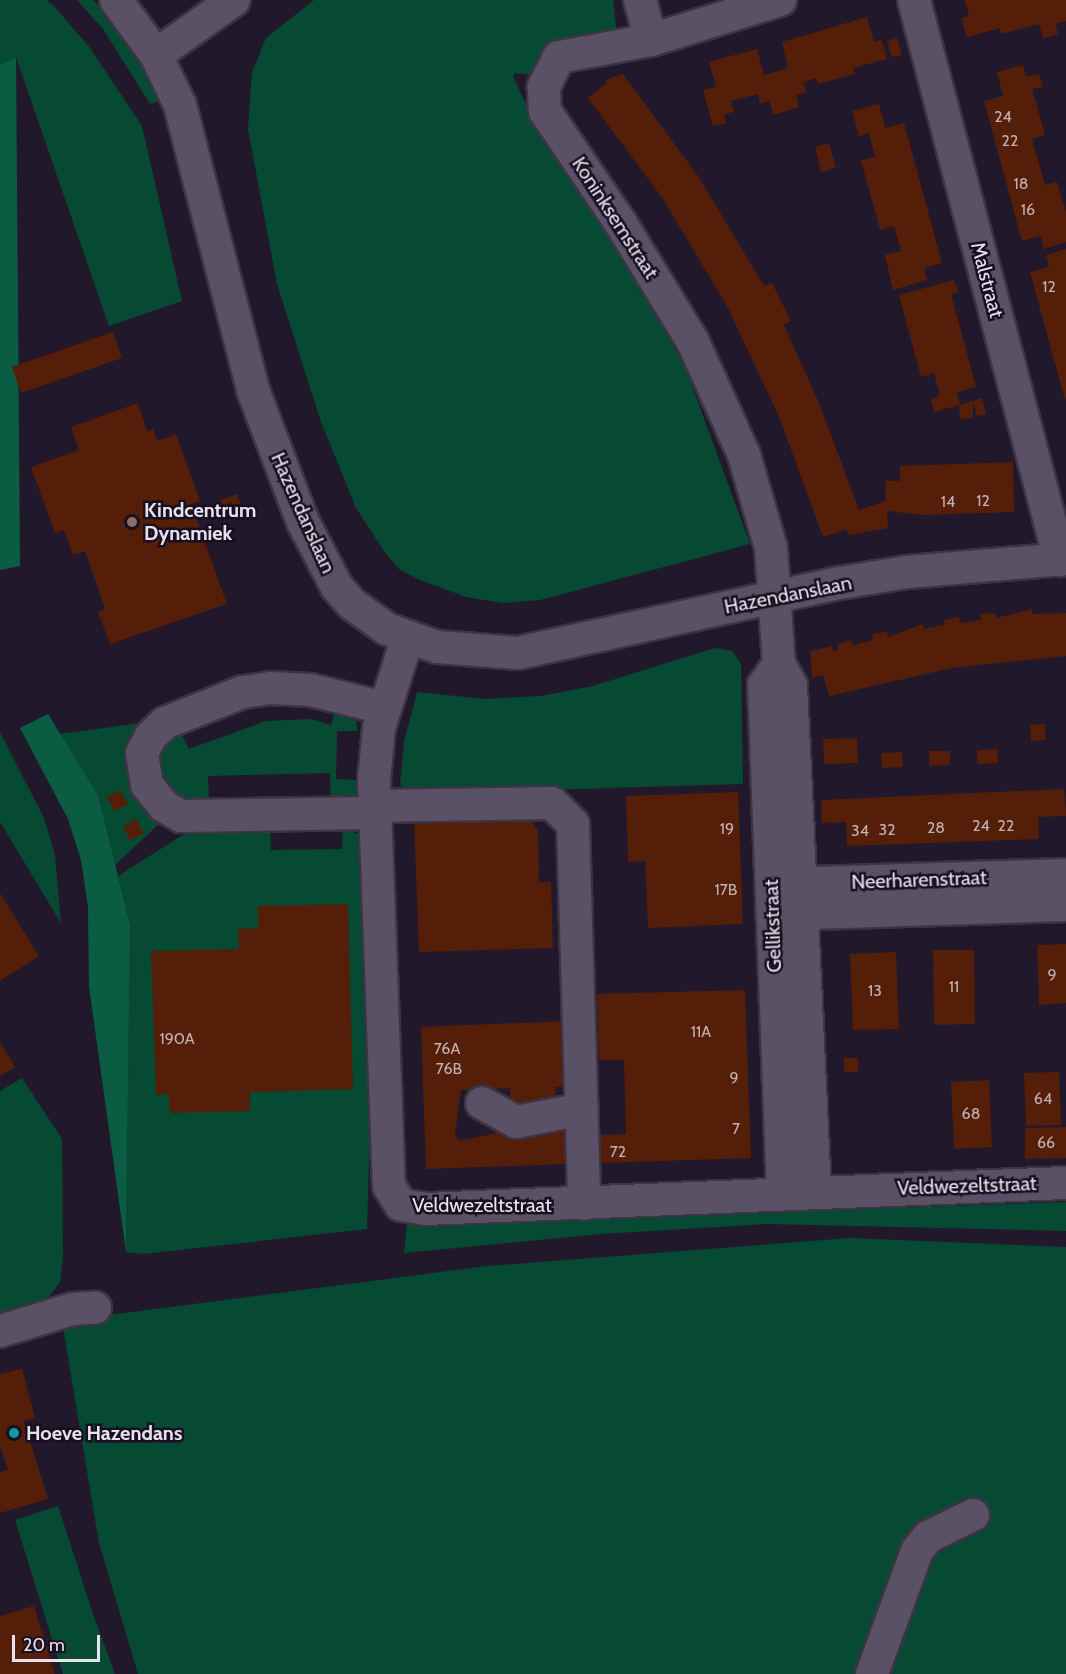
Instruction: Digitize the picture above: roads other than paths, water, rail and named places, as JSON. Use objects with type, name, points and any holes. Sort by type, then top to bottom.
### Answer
[{"type":"street","name":"Hazendanslaan","points":[[116,0],[156,55],[184,117],[253,390],[303,522],[337,587],[352,604],[407,639],[461,651],[518,653],[776,595],[907,572],[1063,560]]},
{"type":"street","points":[[156,55],[234,0]]},
{"type":"street","points":[[640,0],[651,40]]},
{"type":"street","name":"Koninksemstraat","points":[[776,595],[771,548],[744,454],[693,342],[620,222],[545,111],[544,87],[558,57],[651,40],[780,0]]},
{"type":"street","name":"Malstraat","points":[[914,0],[1063,560]]},
{"type":"street","name":"Gellikstraat","points":[[776,595],[779,664],[791,686],[783,1193]]},
{"type":"street","name":"Veldwezeltstraat","points":[[407,639],[384,708],[375,752],[374,810],[389,1185],[393,1196],[412,1209],[584,1204],[783,1193],[1066,1183]]},
{"type":"street","points":[[384,708],[301,689],[243,692],[165,723],[151,736],[142,753],[147,785],[164,806],[181,816],[552,803],[573,824],[584,1204]]},
{"type":"street","name":"Neerharenstraat","points":[[787,899],[1066,875]]},
{"type":"street","name":"Gellikstraat","points":[[787,899],[814,1192]]},
{"type":"street","name":"Neerharenstraat","points":[[787,899],[1066,906]]},
{"type":"street","points":[[482,1103],[516,1122],[582,1109]]},
{"type":"street","points":[[0,1331],[73,1309],[95,1308]]},
{"type":"street","points":[[872,1674],[917,1551],[928,1537],[973,1515]]},
{"type":"place","name":"Kindcentrum Dynamiek","points":[[132,522]]},
{"type":"place","name":"Hoeve Hazendans","points":[[14,1433]]}]
